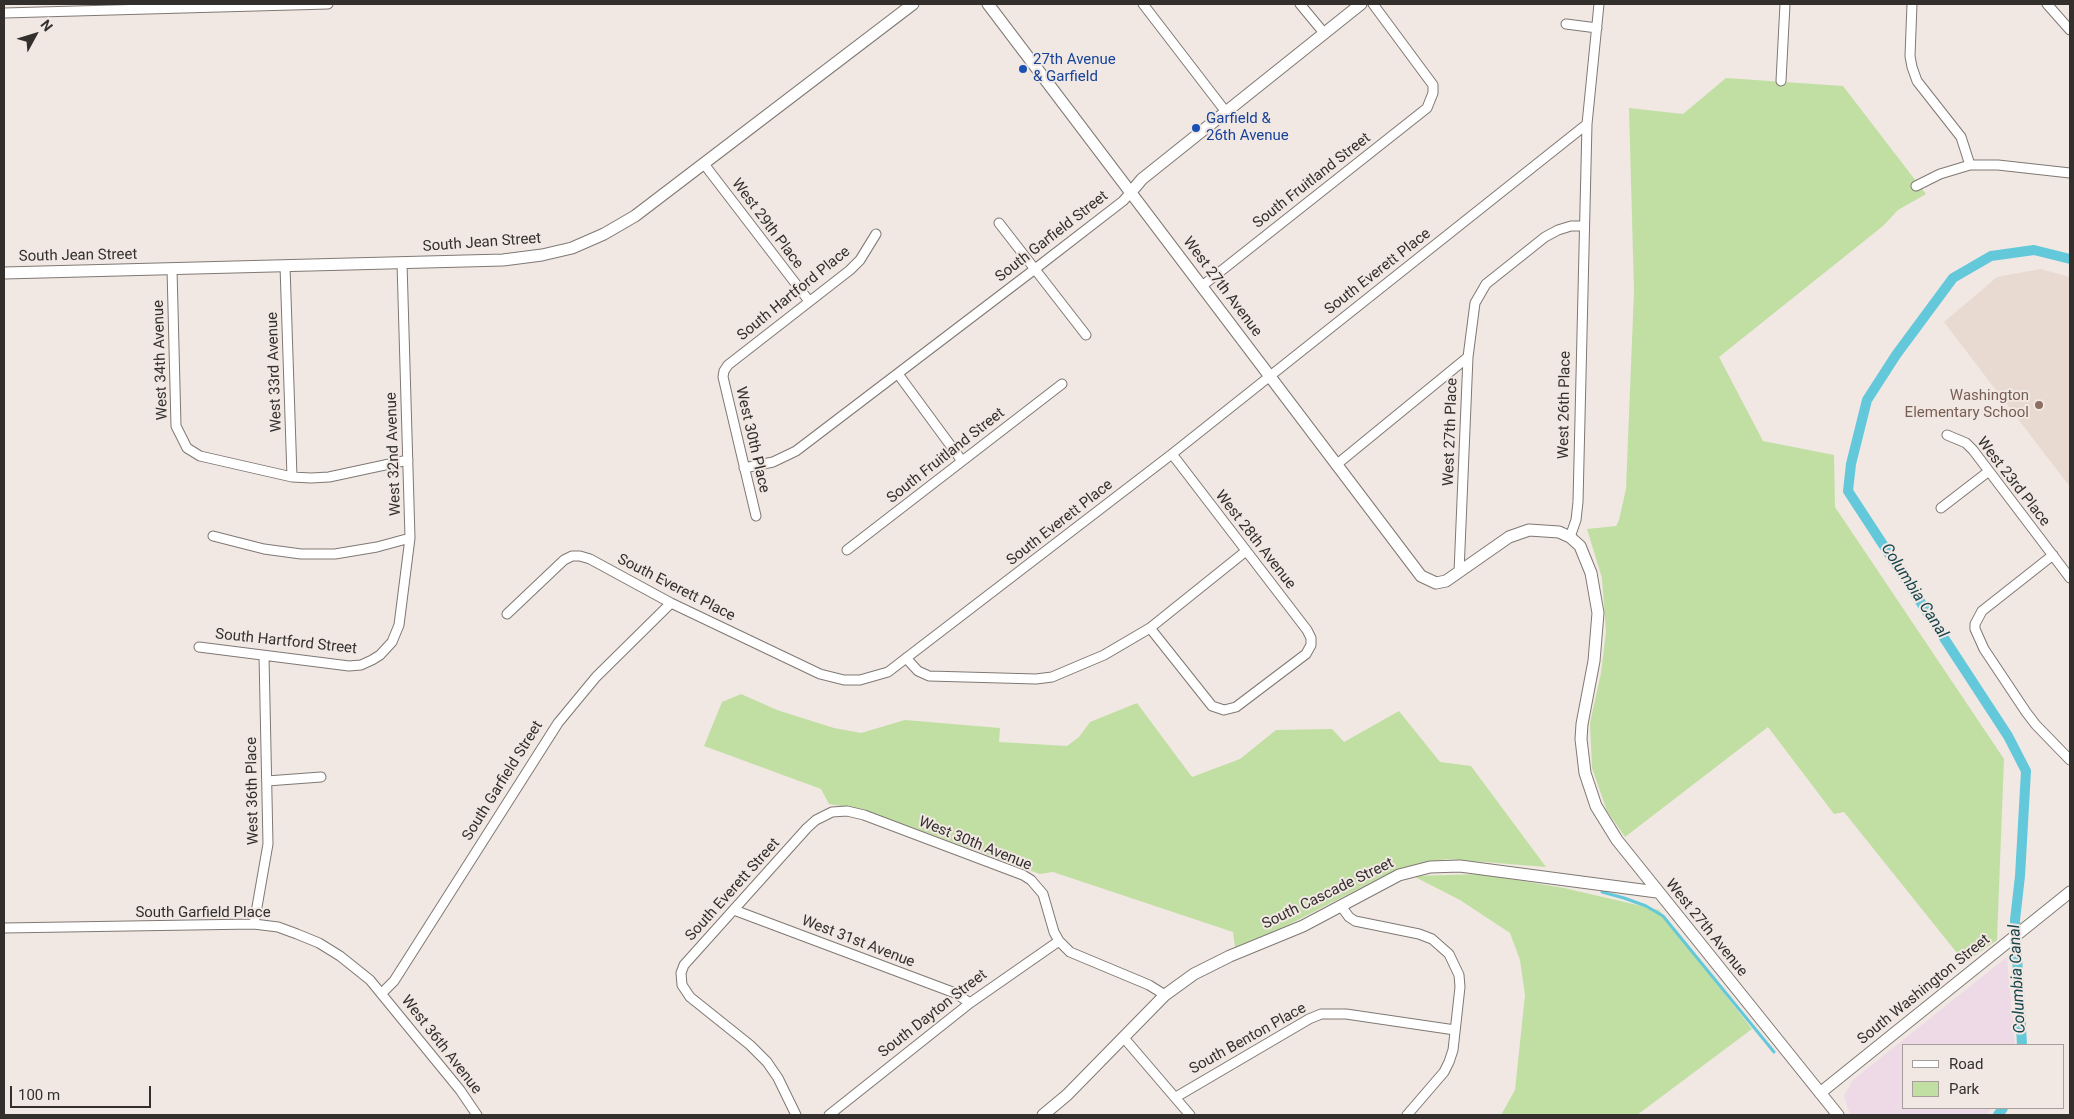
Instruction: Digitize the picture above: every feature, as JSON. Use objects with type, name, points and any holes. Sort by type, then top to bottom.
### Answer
[{"type":"street","points":[[4,13],[328,4]]},
{"type":"street","name":"South Jean Street","points":[[4,273],[503,260],[542,255],[572,248],[621,225],[913,4]]},
{"type":"street","name":"West 27th Avenue","points":[[988,4],[1416,570],[1425,579],[1436,583],[1446,581],[1459,572]]},
{"type":"street","points":[[1143,4],[1226,112]]},
{"type":"street","points":[[1300,4],[1324,33]]},
{"type":"street","name":"South Garfield Street","points":[[744,468],[772,462],[796,451],[1123,201],[1142,179],[1360,4]]},
{"type":"street","name":"South Fruitland Street","points":[[1202,286],[1427,108],[1433,93],[1433,85],[1373,4]]},
{"type":"street","name":"West 26th Place","points":[[1570,537],[1576,520],[1578,502],[1587,124],[1598,4]]},
{"type":"street","points":[[1781,81],[1785,4]]},
{"type":"street","points":[[1912,4],[1910,56],[1912,67],[1917,80],[1961,137],[1970,165]]},
{"type":"street","points":[[2047,4],[2070,30]]},
{"type":"street","points":[[1566,24],[1597,28]]},
{"type":"street","name":"South Everett Place","points":[[507,614],[564,560],[572,556],[590,559],[671,603],[820,674],[831,678],[860,680],[888,672],[1172,454],[1587,124]]},
{"type":"street","name":"West 29th Place","points":[[704,164],[809,301]]},
{"type":"street","points":[[1916,186],[1940,174],[1970,165],[1998,165],[2070,173]]},
{"type":"street","points":[[1000,222],[1086,335]]},
{"type":"street","name":"West 27th Place","points":[[1459,572],[1468,357],[1472,315],[1479,295],[1486,284],[1545,237],[1571,226],[1584,226]]},
{"type":"street","name":"South Hartford Place","points":[[724,371],[728,365],[855,265],[876,234]]},
{"type":"street","name":"West 32nd Avenue","points":[[392,642],[399,625],[410,538],[402,263]]},
{"type":"street","name":"West 33rd Avenue","points":[[285,266],[292,477]]},
{"type":"street","name":"West 34th Avenue","points":[[172,269],[176,426],[187,448],[200,456],[292,477]]},
{"type":"street","points":[[1336,465],[1468,357]]},
{"type":"street","name":"West 30th Place","points":[[724,371],[723,376],[756,516]]},
{"type":"street","points":[[898,374],[962,461]]},
{"type":"street","name":"South Fruitland Street","points":[[847,550],[1062,384]]},
{"type":"street","name":"West 23rd Place","points":[[1947,435],[1966,443],[2070,578]]},
{"type":"street","name":"West 28th Avenue","points":[[1150,628],[1212,706],[1224,710],[1236,707],[1306,654],[1311,645],[1311,638],[1307,630],[1172,454]]},
{"type":"street","points":[[292,477],[329,477],[408,460]]},
{"type":"street","points":[[1941,508],[1989,471]]},
{"type":"street","points":[[1459,572],[1494,546],[1517,533],[1529,530],[1549,530],[1570,537]]},
{"type":"street","points":[[213,536],[264,549],[301,554],[335,554],[377,547],[410,538]]},
{"type":"street","name":"West 27th Avenue","points":[[1570,537],[1580,546],[1588,563],[1598,613],[1594,661],[1582,724],[1584,773],[1596,806],[1608,827],[1657,892],[1838,1115]]},
{"type":"street","points":[[906,658],[918,672],[929,676],[1036,679],[1052,677],[1104,655],[1150,628],[1246,551]]},
{"type":"street","points":[[2053,555],[1982,611],[1975,624],[1976,634],[1984,649],[2026,712],[2070,760]]},
{"type":"street","name":"South Garfield Street","points":[[382,993],[394,981],[558,723],[596,677],[671,603]]},
{"type":"street","name":"South Hartford Street","points":[[199,647],[355,666],[380,655],[392,642]]},
{"type":"street","name":"West 36th Place","points":[[254,924],[268,844],[264,656]]},
{"type":"street","points":[[267,781],[321,777]]},
{"type":"street","name":"West 30th Avenue","points":[[816,820],[832,812],[847,811],[864,815],[1022,875],[1031,880],[1043,894],[1054,932],[1059,942]]},
{"type":"street","name":"South Everett Street","points":[[796,1115],[778,1078],[758,1052],[690,997],[682,985],[682,973],[684,965],[816,820]]},
{"type":"street","name":"South Cascade Street","points":[[1043,1115],[1067,1095],[1165,995],[1194,974],[1303,926],[1399,875],[1415,870],[1447,865],[1499,870],[1657,892]]},
{"type":"street","name":"South Washington Street","points":[[1820,1093],[2070,892]]},
{"type":"street","points":[[1340,906],[1355,921],[1419,934],[1432,939],[1441,945],[1455,964],[1459,975],[1460,987],[1453,1050],[1449,1062],[1444,1072],[1407,1115]]},
{"type":"street","name":"West 31st Avenue","points":[[734,910],[955,993],[970,1003]]},
{"type":"street","name":"South Garfield Place","points":[[4,928],[254,924],[278,927],[320,943],[356,967],[382,993]]},
{"type":"street","points":[[1059,942],[1070,952],[1149,986],[1165,995]]},
{"type":"street","name":"South Dayton Street","points":[[829,1115],[970,1003],[1059,942]]},
{"type":"street","name":"West 36th Avenue","points":[[382,993],[460,1090],[477,1115]]},
{"type":"street","name":"South Benton Place","points":[[1176,1097],[1321,1014],[1346,1014],[1455,1030]]},
{"type":"street","points":[[1124,1038],[1190,1115]]},
{"type":"shaded area","name":"Washington Elementary School","points":[[2040,269],[2070,277],[2070,487],[1944,322],[1997,277]]},
{"type":"shaded area","points":[[2007,957],[2015,1044],[1902,1044],[1902,1109],[1991,1109],[1987,1115],[1850,1115],[1844,1096],[1853,1080]]},
{"type":"green space","points":[[1726,78],[1843,86],[1926,194],[1898,210],[1883,226],[1719,357],[1763,441],[1834,455],[1835,507],[2004,759],[1997,940],[1965,963],[1844,812],[1834,814],[1768,727],[1625,837],[1607,811],[1592,768],[1590,723],[1601,673],[1606,632],[1602,578],[1587,529],[1616,526],[1626,489],[1634,291],[1629,108],[1683,114]]},
{"type":"green space","points":[[741,694],[777,710],[834,728],[861,733],[905,720],[1000,728],[999,742],[1067,746],[1079,737],[1090,722],[1137,703],[1192,777],[1240,759],[1276,730],[1332,729],[1344,742],[1399,711],[1440,762],[1471,766],[1546,867],[1447,859],[1397,869],[1284,927],[1235,947],[1233,932],[1053,872],[1040,874],[865,810],[829,804],[821,789],[704,746],[722,702]]},
{"type":"green space","points":[[1481,874],[1564,888],[1659,910],[1752,1029],[1637,1115],[1501,1115],[1515,1090],[1525,995],[1520,960],[1510,933],[1460,900],[1413,876]]},
{"type":"waterway","name":"Columbia Canal","points":[[2022,1044],[2015,920],[2020,876],[2026,771],[2008,736],[1848,491],[1851,464],[1867,400],[1896,355],[1953,278],[1991,256],[2034,250],[2070,259]]},
{"type":"waterway","points":[[1602,892],[1646,906],[1663,916],[1774,1052]]},
{"type":"waterway","name":"Columbia Canal","points":[[1998,1115],[2002,1109]]},
{"type":"place","name":"27th Avenue & Garfield","points":[[1023,69]]},
{"type":"place","name":"Garfield & 26th Avenue","points":[[1196,128]]},
{"type":"place","name":"Washington Elementary School","points":[[2039,405]]}]
